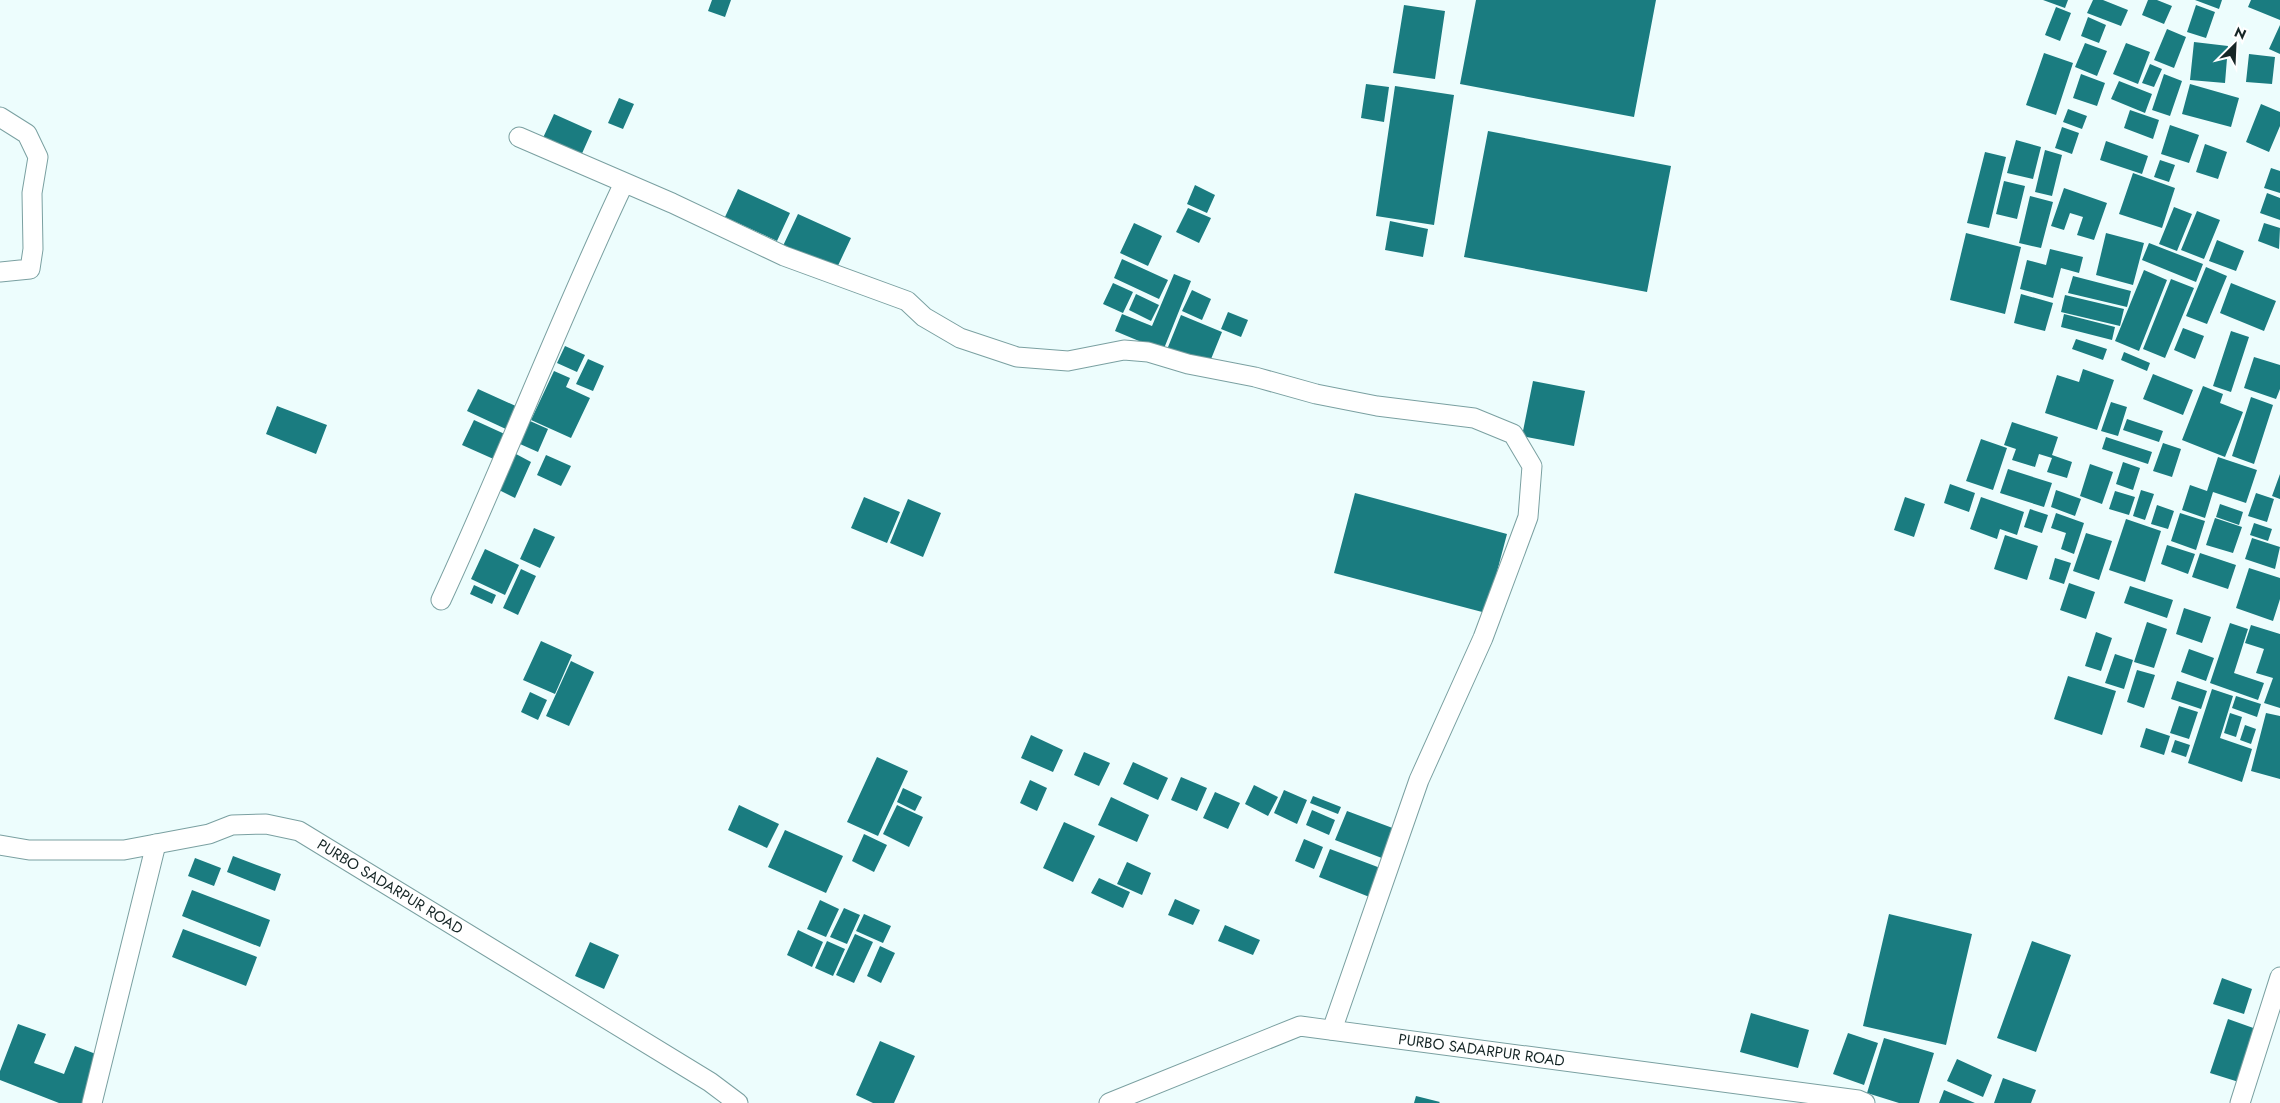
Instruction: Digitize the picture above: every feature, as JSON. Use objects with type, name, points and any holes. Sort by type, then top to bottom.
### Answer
[{"type":"street","points":[[0,117],[27,134],[38,157],[32,193],[33,249],[30,269],[0,272]]},
{"type":"street","points":[[520,137],[784,256],[907,301],[924,317],[960,338],[1017,357],[1068,361],[1124,350],[1148,352],[1188,364],[1255,377],[1316,394],[1377,406],[1474,418],[1513,434],[1532,466],[1528,517],[1483,638],[1419,780],[1332,1030]]},
{"type":"street","points":[[441,600],[489,497],[563,316],[624,183]]},
{"type":"street","name":"PURBO SADARPUR ROAD","points":[[0,845],[29,850],[124,850],[209,834],[232,825],[266,824],[299,832],[710,1082],[738,1103]]},
{"type":"street","points":[[92,1103],[156,844]]},
{"type":"street","points":[[2240,1103],[2280,977]]},
{"type":"street","name":"PURBO SADARPUR ROAD","points":[[1110,1103],[1300,1026],[1858,1100],[1865,1103]]},
{"type":"building","points":[[712,0],[731,0],[725,17],[708,11]]},
{"type":"building","points":[[1476,0],[1656,0],[1634,117],[1460,84]]},
{"type":"building","points":[[2043,0],[2068,0],[2065,8]]},
{"type":"building","points":[[2093,0],[2103,0],[2128,10],[2121,26],[2087,13]]},
{"type":"building","points":[[2148,0],[2157,0],[2172,6],[2164,24],[2142,15]]},
{"type":"building","points":[[2195,0],[2222,0],[2219,9]]},
{"type":"building","points":[[2251,0],[2280,0],[2280,20],[2248,7]]},
{"type":"building","points":[[1404,5],[1445,11],[1435,79],[1393,73]]},
{"type":"building","points":[[2196,5],[2215,12],[2206,38],[2187,32]]},
{"type":"building","points":[[2056,7],[2071,13],[2060,41],[2045,35]]},
{"type":"building","points":[[2088,17],[2106,25],[2099,43],[2081,36]]},
{"type":"building","points":[[2280,25],[2280,54],[2269,49]]},
{"type":"building","points":[[2167,29],[2186,37],[2174,68],[2154,60]]},
{"type":"building","points":[[2194,42],[2228,46],[2225,83],[2190,80]]},
{"type":"building","points":[[2085,43],[2107,51],[2097,76],[2075,67]]},
{"type":"building","points":[[2126,43],[2150,52],[2138,84],[2113,74]]},
{"type":"building","points":[[2044,53],[2073,63],[2056,115],[2026,105]]},
{"type":"building","points":[[2249,54],[2275,57],[2272,84],[2246,82]]},
{"type":"building","points":[[2150,64],[2162,69],[2154,87],[2142,83]]},
{"type":"building","points":[[2081,74],[2105,83],[2097,106],[2073,98]]},
{"type":"building","points":[[2164,74],[2182,81],[2170,116],[2152,110]]},
{"type":"building","points":[[2119,81],[2152,94],[2145,113],[2111,99]]},
{"type":"building","points":[[1366,84],[1389,87],[1384,122],[1361,118]]},
{"type":"building","points":[[2190,84],[2239,98],[2231,127],[2182,114]]},
{"type":"building","points":[[1395,86],[1454,95],[1434,225],[1376,216]]},
{"type":"building","points":[[619,98],[634,104],[623,129],[608,123]]},
{"type":"building","points":[[2261,104],[2280,112],[2280,126],[2269,152],[2246,142]]},
{"type":"building","points":[[2068,109],[2087,116],[2082,129],[2063,122]]},
{"type":"building","points":[[2130,110],[2159,120],[2153,139],[2124,128]]},
{"type":"building","points":[[554,114],[592,131],[580,158],[542,140]]},
{"type":"building","points":[[2170,125],[2199,135],[2189,163],[2161,154]]},
{"type":"building","points":[[2062,127],[2079,133],[2072,154],[2055,148]]},
{"type":"building","points":[[1488,131],[1671,166],[1647,292],[1464,257]]},
{"type":"building","points":[[2016,140],[2041,147],[2033,179],[2007,173]]},
{"type":"building","points":[[2106,141],[2148,156],[2142,174],[2100,160]]},
{"type":"building","points":[[2205,144],[2227,152],[2218,179],[2196,172]]},
{"type":"building","points":[[2045,150],[2062,155],[2052,196],[2035,192]]},
{"type":"building","points":[[1985,152],[2006,157],[1989,228],[1967,223]]},
{"type":"building","points":[[2160,160],[2175,165],[2169,182],[2154,177]]},
{"type":"building","points":[[2271,168],[2280,171],[2280,193],[2264,188]]},
{"type":"building","points":[[2133,173],[2175,188],[2162,228],[2119,214]]},
{"type":"building","points":[[2004,181],[2025,186],[2017,219],[1996,214]]},
{"type":"building","points":[[1195,185],[1215,195],[1207,213],[1187,204]]},
{"type":"building","points":[[2064,188],[2107,203],[2094,240],[2077,235],[2083,217],[2070,213],[2064,230],[2051,226]]},
{"type":"building","points":[[738,189],[790,213],[777,241],[725,217]]},
{"type":"building","points":[[2267,193],[2280,198],[2280,220],[2260,213]]},
{"type":"building","points":[[2030,196],[2053,202],[2041,248],[2019,243]]},
{"type":"building","points":[[2174,207],[2192,214],[2177,251],[2159,244]]},
{"type":"building","points":[[1188,208],[1211,218],[1199,243],[1176,232]]},
{"type":"building","points":[[2197,211],[2220,220],[2204,259],[2181,250]]},
{"type":"building","points":[[798,214],[851,238],[835,272],[782,248]]},
{"type":"building","points":[[1390,221],[1428,229],[1423,257],[1385,250]]},
{"type":"building","points":[[1134,223],[1162,236],[1148,266],[1120,253]]},
{"type":"building","points":[[2264,223],[2280,228],[2279,249],[2258,241]]},
{"type":"building","points":[[1966,233],[2021,247],[2005,314],[1950,300]]},
{"type":"building","points":[[2106,233],[2144,243],[2133,285],[2096,275]]},
{"type":"building","points":[[2217,240],[2244,251],[2236,271],[2209,261]]},
{"type":"building","points":[[2149,243],[2203,264],[2196,282],[2142,260]]},
{"type":"building","points":[[2050,249],[2083,257],[2079,273],[2061,268],[2053,298],[2020,289],[2027,260],[2046,265]]},
{"type":"building","points":[[1122,259],[1168,280],[1159,299],[1114,278]]},
{"type":"building","points":[[2206,267],[2227,276],[2207,324],[2186,316]]},
{"type":"building","points":[[2144,270],[2167,280],[2139,351],[2115,341]]},
{"type":"building","points":[[1174,274],[1191,281],[1163,351],[1115,331],[1122,314],[1152,326]]},
{"type":"building","points":[[2073,276],[2131,291],[2127,307],[2068,293]]},
{"type":"building","points":[[2171,279],[2194,288],[2165,358],[2143,349]]},
{"type":"building","points":[[1113,283],[1133,292],[1123,313],[1103,304]]},
{"type":"building","points":[[2231,283],[2276,301],[2264,331],[2220,313]]},
{"type":"building","points":[[1192,290],[1211,299],[1202,320],[1182,311]]},
{"type":"building","points":[[1136,294],[1159,305],[1151,321],[1129,310]]},
{"type":"building","points":[[2021,294],[2053,303],[2045,331],[2014,323]]},
{"type":"building","points":[[2065,295],[2124,309],[2120,326],[2061,312]]},
{"type":"building","points":[[1228,312],[1248,320],[1241,337],[1221,329]]},
{"type":"building","points":[[2064,314],[2115,327],[2112,340],[2061,327]]},
{"type":"building","points":[[1181,315],[1222,332],[1207,369],[1166,352]]},
{"type":"building","points":[[2183,328],[2204,336],[2195,359],[2174,350]]},
{"type":"building","points":[[2231,331],[2249,337],[2231,392],[2213,386]]},
{"type":"building","points":[[2076,339],[2107,349],[2103,360],[2072,349]]},
{"type":"building","points":[[565,346],[585,355],[577,372],[557,363]]},
{"type":"building","points":[[2124,352],[2150,363],[2147,371],[2121,360]]},
{"type":"building","points":[[2254,357],[2280,365],[2280,389],[2276,399],[2244,388]]},
{"type":"building","points":[[588,359],[604,366],[593,391],[576,384]]},
{"type":"building","points":[[2083,369],[2114,380],[2097,430],[2045,413],[2057,375],[2079,382]]},
{"type":"building","points":[[554,371],[570,378],[566,387],[590,398],[571,438],[531,420]]},
{"type":"building","points":[[2153,374],[2193,390],[2183,415],[2143,399]]},
{"type":"building","points":[[1533,381],[1585,391],[1574,446],[1522,436]]},
{"type":"building","points":[[2203,386],[2223,394],[2220,403],[2243,412],[2225,457],[2182,440]]},
{"type":"building","points":[[478,389],[518,407],[508,430],[467,411]]},
{"type":"building","points":[[2251,397],[2273,405],[2254,464],[2232,456]]},
{"type":"building","points":[[2111,402],[2127,407],[2118,436],[2101,431]]},
{"type":"building","points":[[277,406],[327,425],[316,454],[266,434]]},
{"type":"building","points":[[2127,419],[2163,431],[2159,442],[2123,430]]},
{"type":"building","points":[[474,420],[509,436],[498,461],[462,445]]},
{"type":"building","points":[[530,421],[548,429],[538,452],[520,444]]},
{"type":"building","points":[[2012,422],[2058,437],[2052,455],[2072,462],[2067,478],[2047,472],[2052,458],[2039,454],[2035,467],[2012,460],[2016,449],[2004,445]]},
{"type":"building","points":[[2106,437],[2152,452],[2148,464],[2102,449]]},
{"type":"building","points":[[1981,439],[2007,448],[1993,490],[1966,481]]},
{"type":"building","points":[[2163,443],[2181,449],[2172,477],[2153,471]]},
{"type":"building","points":[[516,454],[531,462],[515,498],[499,490]]},
{"type":"building","points":[[546,455],[571,466],[561,486],[537,475]]},
{"type":"building","points":[[2218,457],[2257,470],[2246,503],[2213,492],[2205,518],[2182,510],[2190,485],[2207,491]]},
{"type":"building","points":[[2123,462],[2140,468],[2133,490],[2116,484]]},
{"type":"building","points":[[2090,464],[2113,472],[2102,504],[2080,496]]},
{"type":"building","points":[[2008,469],[2052,483],[2044,507],[2000,493]]},
{"type":"building","points":[[2280,474],[2280,499],[2272,496]]},
{"type":"building","points":[[1950,484],[1975,493],[1969,512],[1944,503]]},
{"type":"building","points":[[2056,490],[2081,499],[2075,516],[2051,507]]},
{"type":"building","points":[[2141,490],[2154,494],[2145,520],[2133,516]]},
{"type":"building","points":[[2115,491],[2135,497],[2129,515],[2109,509]]},
{"type":"building","points":[[1355,493],[1507,534],[1486,613],[1334,573]]},
{"type":"building","points":[[2256,493],[2274,499],[2267,522],[2248,516]]},
{"type":"building","points":[[864,497],[900,512],[887,543],[851,528]]},
{"type":"building","points":[[1905,497],[1925,504],[1914,537],[1894,530]]},
{"type":"building","points":[[1981,497],[2024,512],[2017,535],[2000,529],[1997,539],[1970,529]]},
{"type":"building","points":[[908,499],[941,513],[923,557],[890,543]]},
{"type":"building","points":[[2220,504],[2243,512],[2239,525],[2216,517]]},
{"type":"building","points":[[2157,505],[2174,511],[2168,529],[2151,524]]},
{"type":"building","points":[[2030,509],[2048,515],[2042,533],[2024,527]]},
{"type":"building","points":[[2056,513],[2084,523],[2074,554],[2061,549],[2066,533],[2051,528]]},
{"type":"building","points":[[2180,513],[2205,521],[2196,550],[2171,541]]},
{"type":"building","points":[[2215,518],[2242,527],[2233,553],[2206,545]]},
{"type":"building","points":[[2126,519],[2161,531],[2145,582],[2109,570]]},
{"type":"building","points":[[2254,523],[2272,529],[2268,541],[2250,535]]},
{"type":"building","points":[[534,528],[555,537],[540,568],[520,559]]},
{"type":"building","points":[[2086,533],[2112,541],[2099,580],[2073,571]]},
{"type":"building","points":[[2005,535],[2038,546],[2027,580],[1994,569]]},
{"type":"building","points":[[2252,538],[2280,547],[2275,569],[2245,559]]},
{"type":"building","points":[[2167,545],[2195,554],[2188,574],[2161,564]]},
{"type":"building","points":[[485,549],[519,565],[505,595],[471,579]]},
{"type":"building","points":[[2200,553],[2236,565],[2228,589],[2192,577]]},
{"type":"building","points":[[2055,558],[2071,563],[2064,584],[2049,579]]},
{"type":"building","points":[[2249,568],[2280,578],[2280,599],[2273,621],[2236,608]]},
{"type":"building","points":[[521,569],[536,576],[518,615],[503,608]]},
{"type":"building","points":[[2069,583],[2095,592],[2086,619],[2060,610]]},
{"type":"building","points":[[474,585],[496,595],[492,604],[470,594]]},
{"type":"building","points":[[2130,586],[2173,600],[2167,618],[2124,603]]},
{"type":"building","points":[[2184,608],[2211,617],[2202,643],[2176,634]]},
{"type":"building","points":[[2147,622],[2167,629],[2154,668],[2134,662]]},
{"type":"building","points":[[2230,623],[2248,629],[2234,673],[2264,683],[2258,700],[2210,683]]},
{"type":"building","points":[[2251,625],[2280,634],[2280,708],[2264,703],[2273,678],[2256,673],[2264,649],[2245,643]]},
{"type":"building","points":[[2096,632],[2112,638],[2101,671],[2085,666]]},
{"type":"building","points":[[541,641],[572,655],[555,694],[523,680]]},
{"type":"building","points":[[2189,649],[2214,658],[2206,681],[2181,672]]},
{"type":"building","points":[[2115,654],[2133,660],[2124,689],[2105,683]]},
{"type":"building","points":[[571,661],[594,672],[569,726],[546,716]]},
{"type":"building","points":[[2137,670],[2155,675],[2144,708],[2127,702]]},
{"type":"building","points":[[2068,676],[2116,691],[2102,735],[2054,719]]},
{"type":"building","points":[[2177,681],[2207,691],[2201,709],[2171,699]]},
{"type":"building","points":[[2212,689],[2233,696],[2220,738],[2252,749],[2242,782],[2188,763]]},
{"type":"building","points":[[530,692],[547,700],[538,720],[521,712]]},
{"type":"building","points":[[2236,696],[2261,704],[2257,717],[2232,708]]},
{"type":"building","points":[[2179,706],[2198,712],[2189,739],[2170,733]]},
{"type":"building","points":[[2230,713],[2242,717],[2236,737],[2224,733]]},
{"type":"building","points":[[2266,713],[2280,716],[2280,779],[2251,771]]},
{"type":"building","points":[[2245,725],[2256,729],[2251,744],[2240,740]]},
{"type":"building","points":[[2146,728],[2170,736],[2164,755],[2140,747]]},
{"type":"building","points":[[1031,735],[1063,750],[1053,772],[1021,758]]},
{"type":"building","points":[[2175,740],[2190,745],[2186,757],[2171,752]]},
{"type":"building","points":[[1084,752],[1110,763],[1099,786],[1074,775]]},
{"type":"building","points":[[877,757],[908,771],[878,836],[847,822]]},
{"type":"building","points":[[1133,762],[1168,778],[1158,800],[1123,784]]},
{"type":"building","points":[[1181,777],[1207,788],[1197,811],[1171,800]]},
{"type":"building","points":[[1030,780],[1047,788],[1037,811],[1020,803]]},
{"type":"building","points":[[1254,785],[1278,797],[1268,816],[1245,804]]},
{"type":"building","points":[[903,788],[922,797],[915,811],[897,802]]},
{"type":"building","points":[[1284,790],[1307,800],[1297,824],[1274,813]]},
{"type":"building","points":[[1215,792],[1240,803],[1228,829],[1203,818]]},
{"type":"building","points":[[1313,796],[1341,807],[1338,814],[1310,803]]},
{"type":"building","points":[[1111,797],[1149,815],[1137,842],[1098,825]]},
{"type":"building","points":[[739,805],[779,824],[767,848],[728,830]]},
{"type":"building","points":[[897,805],[923,817],[909,847],[883,834]]},
{"type":"building","points":[[1312,810],[1335,820],[1329,835],[1306,825]]},
{"type":"building","points":[[1347,811],[1398,830],[1387,860],[1335,840]]},
{"type":"building","points":[[1064,822],[1095,836],[1073,882],[1043,868]]},
{"type":"building","points":[[785,830],[843,856],[826,893],[768,867]]},
{"type":"building","points":[[864,834],[887,845],[874,872],[852,861]]},
{"type":"building","points":[[1304,839],[1323,847],[1314,869],[1295,861]]},
{"type":"building","points":[[1330,849],[1383,869],[1372,898],[1319,877]]},
{"type":"building","points":[[233,856],[281,874],[275,891],[227,872]]},
{"type":"building","points":[[195,858],[221,868],[214,886],[188,876]]},
{"type":"building","points":[[1127,862],[1151,873],[1142,895],[1117,884]]},
{"type":"building","points":[[1099,878],[1130,892],[1123,908],[1091,893]]},
{"type":"building","points":[[192,890],[270,920],[260,947],[182,916]]},
{"type":"building","points":[[1175,899],[1200,910],[1193,925],[1168,915]]},
{"type":"building","points":[[820,900],[839,909],[826,937],[807,929]]},
{"type":"building","points":[[844,908],[860,915],[847,944],[830,937]]},
{"type":"building","points":[[864,914],[891,926],[883,943],[856,931]]},
{"type":"building","points":[[1889,914],[1972,934],[1946,1045],[1863,1026]]},
{"type":"building","points":[[1225,925],[1260,940],[1253,955],[1218,941]]},
{"type":"building","points":[[183,929],[257,957],[246,986],[172,957]]},
{"type":"building","points":[[798,930],[823,942],[812,967],[787,955]]},
{"type":"building","points":[[855,934],[873,942],[854,983],[836,975]]},
{"type":"building","points":[[827,941],[845,949],[833,976],[815,968]]},
{"type":"building","points":[[2032,941],[2071,955],[2036,1052],[1997,1038]]},
{"type":"building","points":[[590,942],[619,955],[604,989],[575,976]]},
{"type":"building","points":[[880,946],[895,953],[881,983],[867,976]]},
{"type":"building","points":[[2222,978],[2252,989],[2244,1014],[2213,1004]]},
{"type":"building","points":[[1751,1013],[1809,1030],[1798,1068],[1740,1052]]},
{"type":"building","points":[[2228,1019],[2259,1030],[2242,1083],[2210,1073]]},
{"type":"building","points":[[18,1024],[46,1034],[34,1063],[64,1074],[75,1046],[101,1056],[83,1103],[59,1103],[0,1080],[0,1071]]},
{"type":"building","points":[[1848,1033],[1878,1043],[1864,1085],[1833,1074]]},
{"type":"building","points":[[1884,1038],[1934,1053],[1919,1103],[1899,1103],[1867,1093]]},
{"type":"building","points":[[880,1041],[915,1056],[894,1103],[873,1103],[856,1095]]},
{"type":"building","points":[[1957,1059],[1992,1075],[1983,1097],[1947,1081]]},
{"type":"building","points":[[2003,1078],[2036,1090],[2031,1103],[1994,1103]]},
{"type":"building","points":[[1944,1090],[1975,1103],[1939,1103]]},
{"type":"building","points":[[1416,1096],[1440,1102],[1414,1103]]}]
